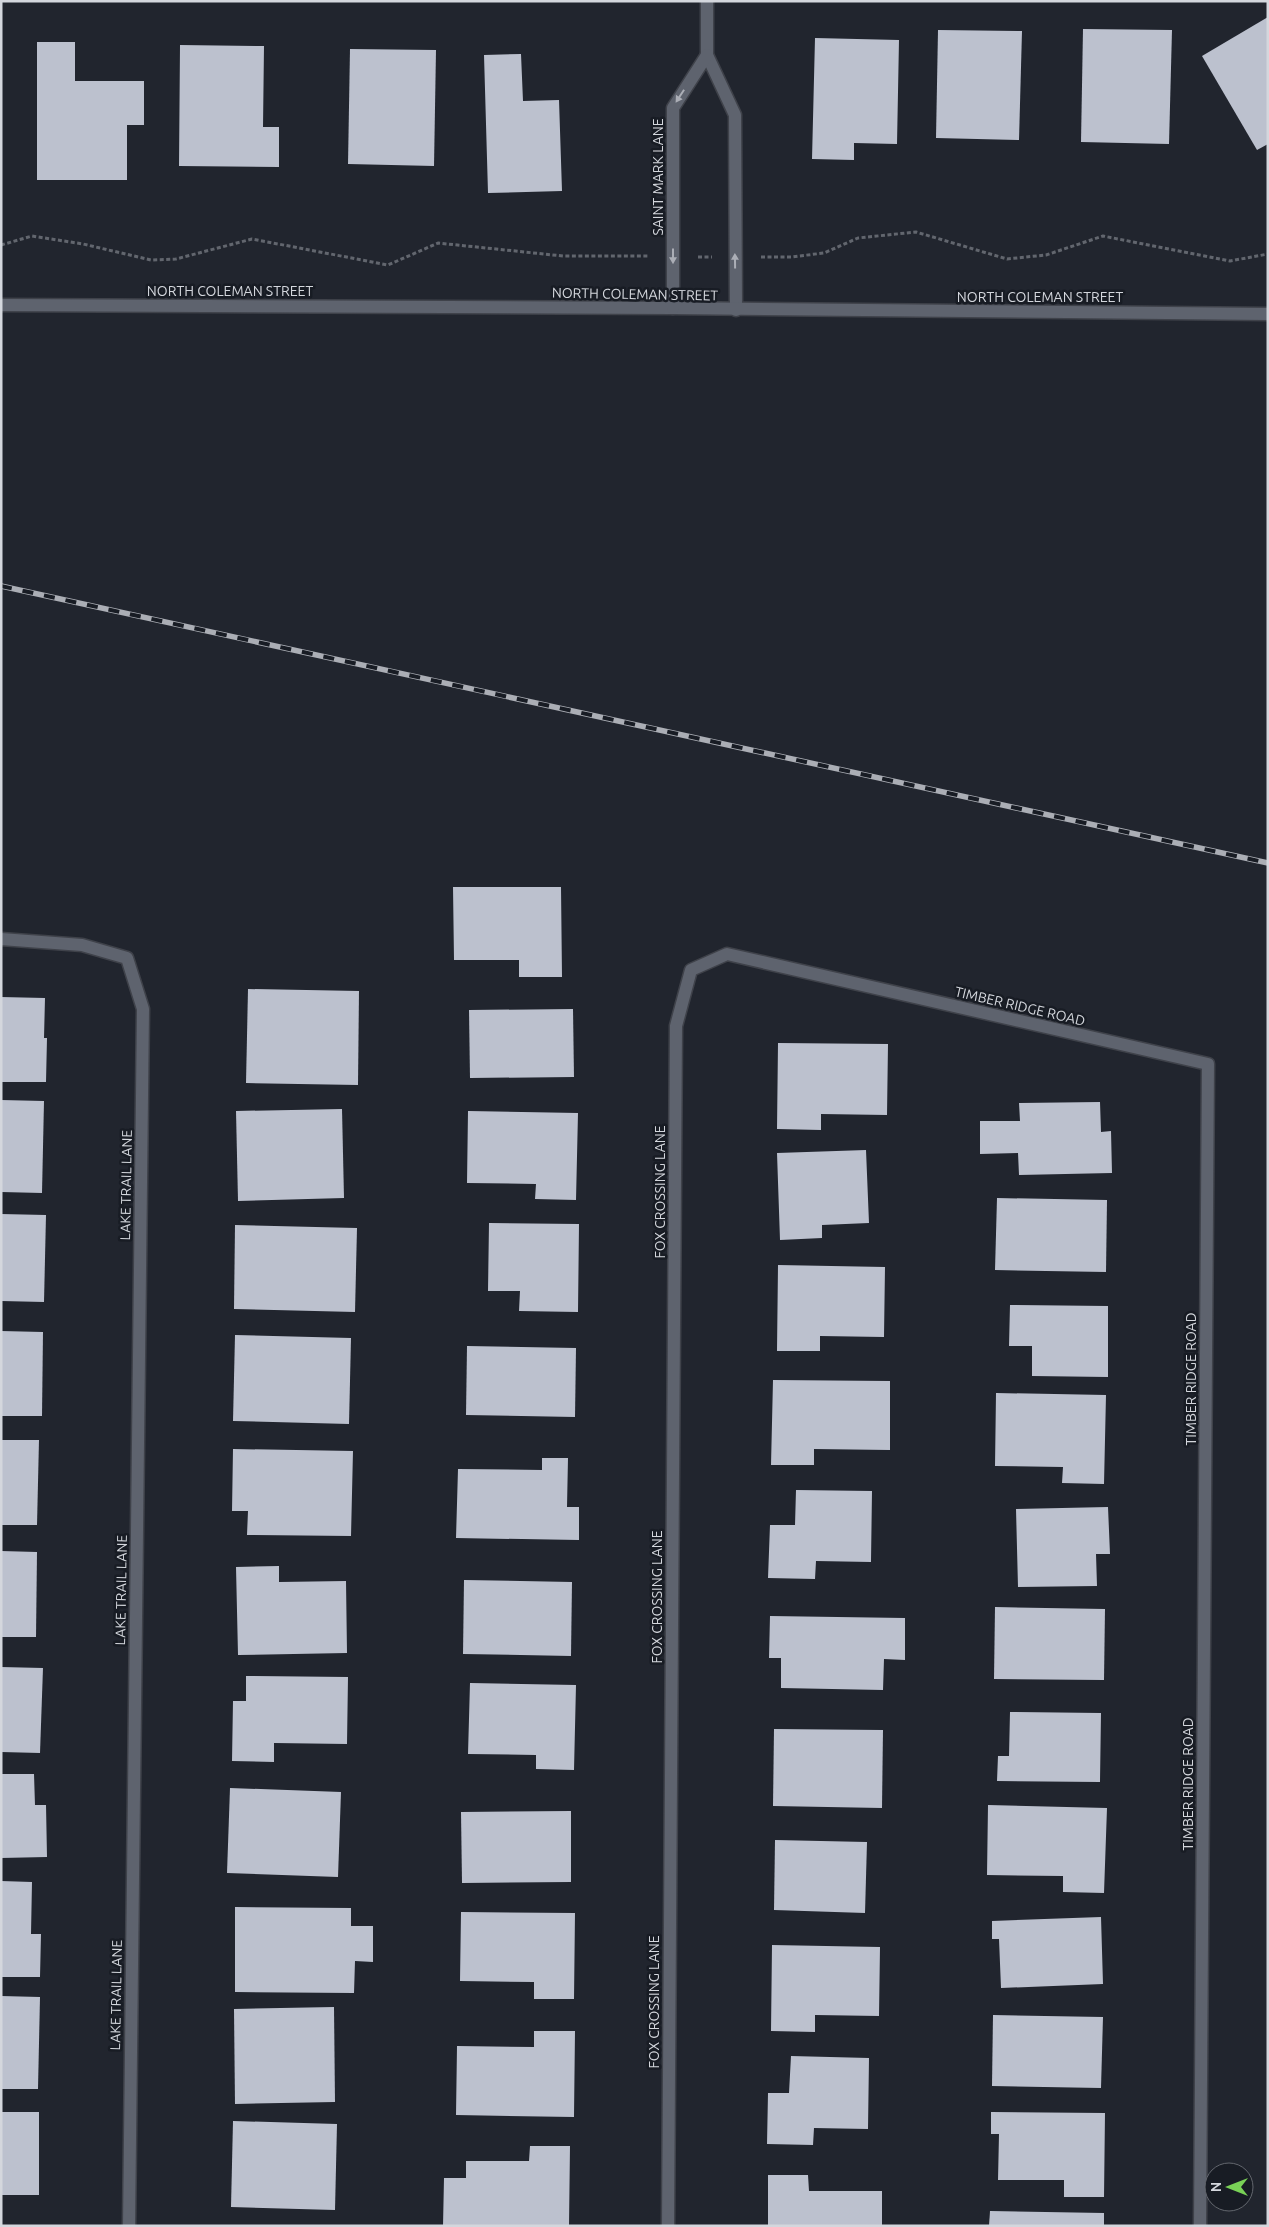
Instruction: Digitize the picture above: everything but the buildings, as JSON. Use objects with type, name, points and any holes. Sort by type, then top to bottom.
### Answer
[{"type":"street","points":[[707,1],[707,55],[735,115],[736,310]]},
{"type":"street","name":"SAINT MARK LANE","points":[[673,308],[673,108],[707,55]]},
{"type":"street","name":"NORTH COLEMAN STREET","points":[[1,305],[673,308],[1268,314]]},
{"type":"street","name":"LAKE TRAIL LANE","points":[[1,939],[82,945],[127,958],[143,1009],[129,2226]]},
{"type":"street","name":"TIMBER RIDGE ROAD","points":[[691,970],[727,954],[1208,1064],[1200,2226]]},
{"type":"street","name":"FOX CROSSING LANE","points":[[668,2226],[676,1026],[691,970]]},
{"type":"path","points":[[1,245],[32,236],[83,244],[151,260],[176,259],[252,239],[388,265],[438,243],[563,256],[791,257],[824,253],[858,238],[916,232],[1007,259],[1046,255],[1103,236],[1230,261],[1268,254]]},
{"type":"railway","points":[[1,586],[1268,863]]}]
